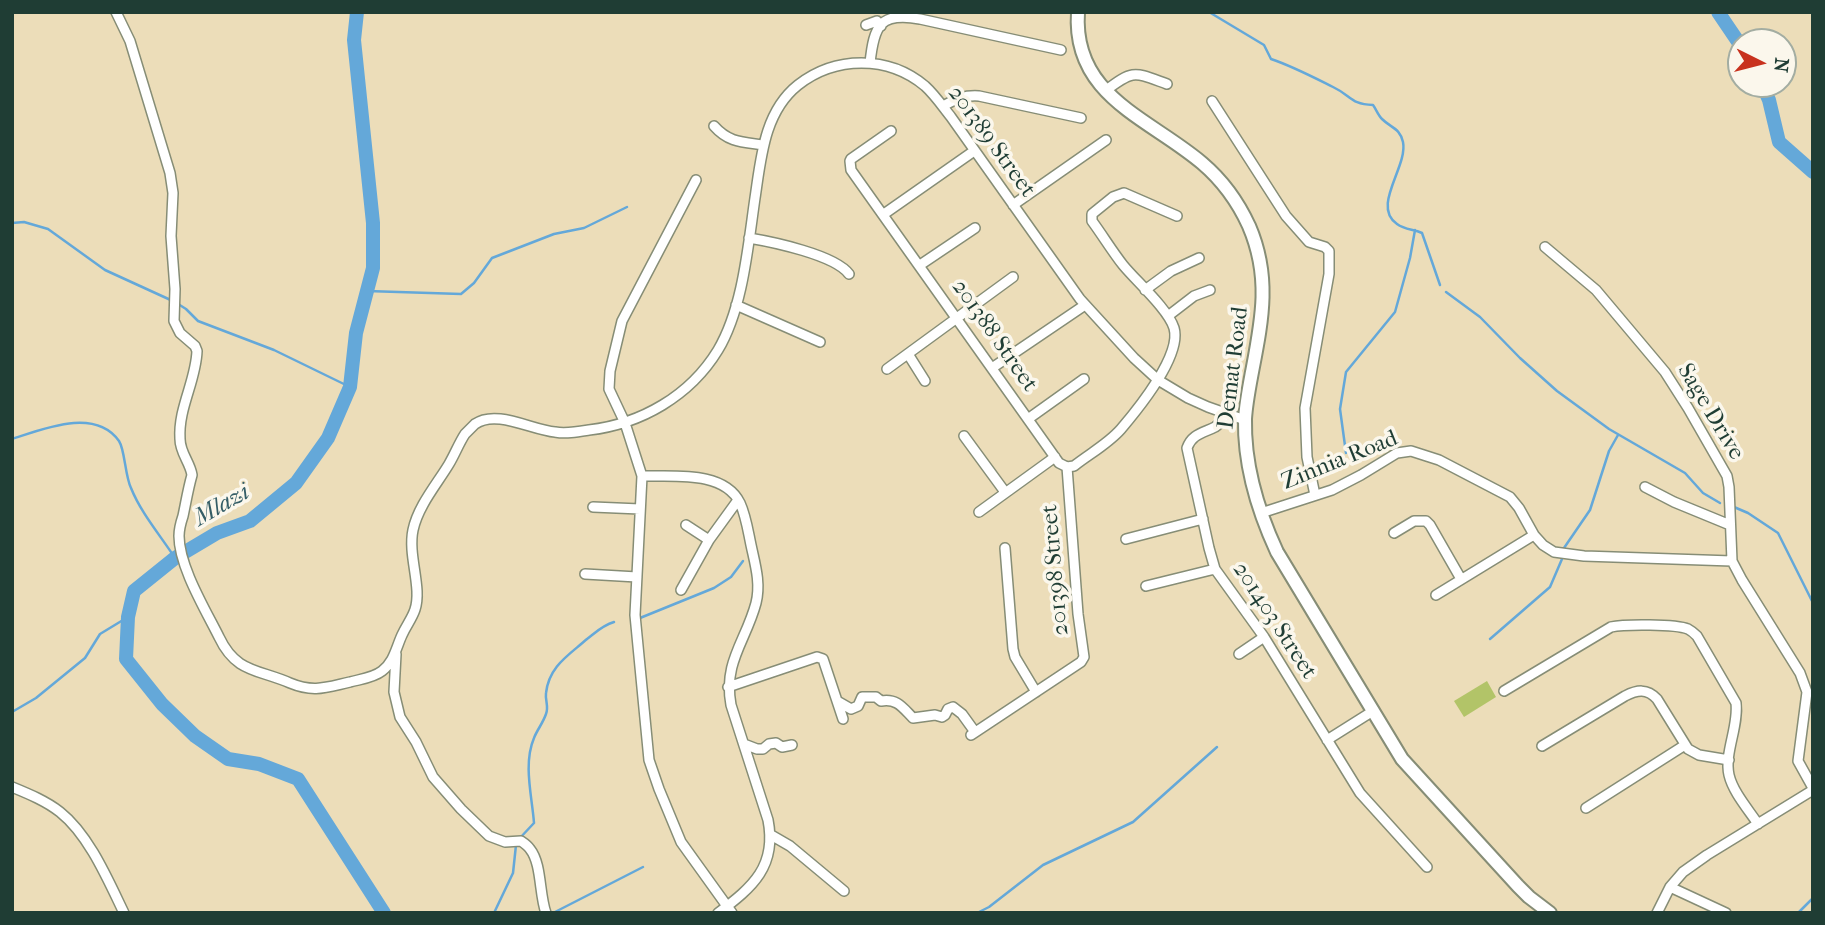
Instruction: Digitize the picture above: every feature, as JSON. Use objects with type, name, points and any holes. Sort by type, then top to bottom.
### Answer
[{"type":"street","points":[[116,12],[130,41],[170,173],[173,193],[171,226],[174,321],[180,333],[197,351],[180,422],[180,447],[191,467],[192,475],[178,534],[181,554],[193,585],[220,639],[235,661],[304,688],[326,688],[374,676],[385,669],[396,652]]},
{"type":"street","name":"Demat Road","points":[[1078,12],[1077,31],[1083,57],[1105,91],[1209,169],[1238,206],[1249,228],[1262,271],[1263,309],[1245,420],[1250,471],[1265,525],[1284,566],[1402,759],[1518,886],[1550,913]]},
{"type":"street","points":[[870,63],[875,35],[887,15],[919,15],[1061,50]]},
{"type":"street","points":[[866,25],[877,21],[881,26]]},
{"type":"street","name":"201389 Street","points":[[396,652],[416,608],[413,527],[465,434],[474,424],[491,419],[502,419],[552,432],[568,433],[606,428],[657,410],[697,377],[718,350],[736,305],[764,145],[774,115],[798,85],[839,65],[887,65],[908,74],[928,89],[1085,304],[1134,358],[1158,380],[1198,403],[1245,420]]},
{"type":"street","points":[[1105,91],[1133,74],[1167,84]]},
{"type":"street","points":[[943,106],[968,95],[1081,118]]},
{"type":"street","points":[[1212,101],[1286,216],[1309,242],[1329,251],[1329,274],[1305,408],[1307,457],[1315,495]]},
{"type":"street","points":[[713,126],[731,140],[764,145]]},
{"type":"street","name":"201388 Street","points":[[891,131],[850,161],[852,170],[1059,463],[1067,467]]},
{"type":"street","points":[[1013,205],[1107,140]]},
{"type":"street","points":[[884,214],[974,151]]},
{"type":"street","points":[[696,180],[620,327],[610,371],[609,389],[625,423],[642,475],[636,627],[650,765],[681,842],[730,909]]},
{"type":"street","points":[[1067,467],[1074,466],[1120,430],[1158,380],[1174,348],[1174,329],[1168,316],[1122,264],[1092,221],[1092,214],[1113,197],[1124,193],[1177,216]]},
{"type":"street","points":[[920,265],[975,228]]},
{"type":"street","points":[[749,238],[789,246],[842,266],[849,274]]},
{"type":"street","name":"Sage Drive","points":[[1545,247],[1596,290],[1665,372],[1727,476],[1732,561],[1805,685],[1807,700],[1798,761],[1813,789]]},
{"type":"street","points":[[1145,290],[1171,271],[1199,258]]},
{"type":"street","points":[[887,369],[1013,277]]},
{"type":"street","points":[[1168,316],[1195,296],[1210,290]]},
{"type":"street","points":[[992,368],[1085,304]]},
{"type":"street","points":[[736,305],[821,342]]},
{"type":"street","points":[[908,354],[925,381]]},
{"type":"street","points":[[1028,419],[1084,379]]},
{"type":"street","name":"201403 Street","points":[[1227,413],[1216,426],[1191,439],[1187,448],[1216,569],[1264,637],[1360,793],[1427,867]]},
{"type":"street","points":[[964,436],[1005,492]]},
{"type":"street","name":"Zinnia Road","points":[[1261,513],[1348,482],[1397,453],[1416,452],[1439,460],[1510,498],[1519,508],[1534,536]]},
{"type":"street","points":[[979,512],[1055,457]]},
{"type":"street","name":"201398 Street","points":[[837,701],[851,709],[858,706],[862,697],[876,697],[881,701],[889,700],[905,707],[913,718],[935,715],[942,718],[948,709],[953,707],[962,714],[973,734],[1081,662],[1083,657],[1067,467]]},
{"type":"street","points":[[642,475],[711,480],[727,487],[738,500],[743,512],[757,570],[756,605],[731,667],[728,687],[731,705],[771,835],[768,858],[756,881],[730,909],[718,913]]},
{"type":"street","points":[[1645,487],[1730,525]]},
{"type":"street","points":[[681,590],[709,540],[738,500]]},
{"type":"street","points":[[593,507],[640,509]]},
{"type":"street","points":[[1126,539],[1203,519]]},
{"type":"street","points":[[1394,533],[1414,521],[1426,521],[1461,579]]},
{"type":"street","points":[[687,525],[709,540]]},
{"type":"street","points":[[1436,595],[1534,536],[1554,552],[1584,556],[1732,561]]},
{"type":"street","points":[[1005,548],[1013,649],[1036,691]]},
{"type":"street","points":[[1146,586],[1216,569]]},
{"type":"street","points":[[585,574],[637,577]]},
{"type":"street","points":[[1504,691],[1611,627],[1645,625],[1688,629],[1697,636],[1737,703],[1729,772],[1731,781],[1758,824]]},
{"type":"street","points":[[1239,654],[1264,637]]},
{"type":"street","points":[[396,652],[394,692],[400,717],[433,777],[489,836],[505,842],[521,841],[530,849],[536,860],[546,913]]},
{"type":"street","points":[[728,687],[820,657],[823,659],[843,719]]},
{"type":"street","points":[[1542,746],[1625,696],[1639,691],[1647,692],[1657,699],[1688,749],[1699,755],[1729,760]]},
{"type":"street","points":[[1327,740],[1373,712]]},
{"type":"street","points":[[744,744],[757,749],[776,743],[782,747],[792,745]]},
{"type":"street","points":[[1586,807],[1685,745]]},
{"type":"street","points":[[12,787],[50,805],[72,824],[98,863],[124,913]]},
{"type":"street","points":[[1657,913],[1677,877],[1813,789]]},
{"type":"street","points":[[771,835],[790,846],[844,891]]},
{"type":"street","points":[[1670,887],[1727,913]]},
{"type":"green space","points":[[1487,681],[1496,697],[1464,717],[1454,701]]},
{"type":"waterway","name":"Mlazi","points":[[357,12],[354,40],[373,223],[373,268],[356,333],[350,387],[328,438],[296,483],[250,521],[217,533],[175,558],[134,591],[128,617],[126,659],[162,704],[195,736],[228,759],[259,764],[298,779],[384,913]]},
{"type":"waterway","points":[[1209,12],[1264,45],[1271,59],[1295,68],[1355,101],[1373,105],[1382,119],[1397,131],[1402,137],[1403,152],[1389,197],[1390,216],[1400,226],[1422,233],[1440,285]]},
{"type":"waterway","name":"Mlazi","points":[[1718,12],[1729,28]]},
{"type":"waterway","name":"Mlazi","points":[[1768,98],[1779,142],[1813,172]]},
{"type":"waterway","points":[[367,291],[461,294],[474,283],[492,258],[554,234],[584,228],[627,207]]},
{"type":"waterway","points":[[12,223],[24,222],[48,229],[105,270],[175,302],[198,321],[274,350],[350,387]]},
{"type":"waterway","points":[[1346,453],[1340,409],[1346,372],[1395,312],[1415,230]]},
{"type":"waterway","points":[[1446,292],[1480,317],[1557,391],[1609,429],[1685,473],[1703,493],[1720,503]]},
{"type":"waterway","points":[[12,439],[68,424],[97,425],[109,431],[121,445],[129,483],[135,497],[175,558]]},
{"type":"waterway","points":[[1564,548],[1590,510],[1609,451],[1618,435]]},
{"type":"waterway","points":[[1734,507],[1778,533],[1813,603]]},
{"type":"waterway","points":[[1490,639],[1550,587],[1562,559]]},
{"type":"waterway","points":[[640,618],[714,588],[731,577],[743,561]]},
{"type":"waterway","points":[[12,712],[36,698],[85,658],[100,634],[128,617]]},
{"type":"waterway","points":[[519,839],[534,823],[529,758],[534,738],[547,711],[546,693],[551,675],[573,650],[600,629],[614,622]]},
{"type":"waterway","points":[[977,913],[989,907],[1043,865],[1133,822],[1217,747]]},
{"type":"waterway","points":[[494,913],[513,873],[516,845]]},
{"type":"waterway","points":[[553,913],[643,867]]},
{"type":"waterway","points":[[1798,913],[1813,898]]}]
